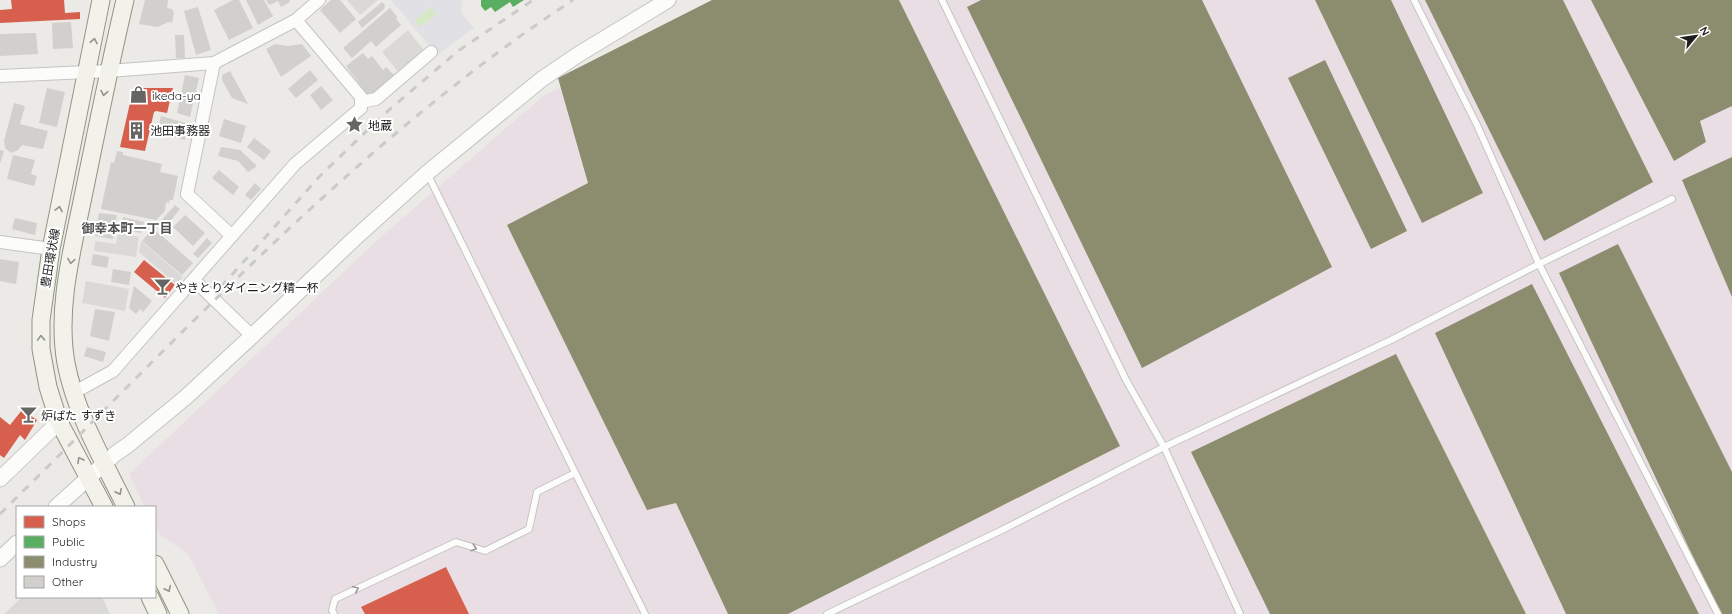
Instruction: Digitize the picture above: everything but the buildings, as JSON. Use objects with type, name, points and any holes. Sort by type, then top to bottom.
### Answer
[{"type":"main road","name":"豊田環状線","points":[[101,0],[88,73],[51,249],[40,320],[41,349],[48,387],[59,422],[89,476],[104,506]]},
{"type":"main road","name":"豊田環状線","points":[[124,0],[73,249],[63,306],[64,345],[73,393],[104,463],[126,506]]},
{"type":"main road","points":[[156,566],[180,614]]},
{"type":"main road","points":[[150,598],[158,614]]},
{"type":"street","points":[[0,76],[109,72],[214,63],[296,20],[320,0]]},
{"type":"street","points":[[57,506],[104,463],[186,397],[354,238],[427,173],[542,79],[579,54],[668,0]]},
{"type":"street","points":[[73,393],[113,371],[295,164],[360,108],[361,97],[296,20]]},
{"type":"street","points":[[361,102],[376,99],[431,52]]},
{"type":"street","points":[[214,63],[187,194],[232,236]]},
{"type":"street","points":[[0,242],[51,249]]},
{"type":"street","points":[[194,280],[252,336]]},
{"type":"street","points":[[0,479],[59,422]]},
{"type":"street","points":[[0,559],[16,544]]},
{"type":"lane","points":[[942,0],[1126,380],[1164,447],[1240,614]]},
{"type":"lane","points":[[1414,0],[1477,125],[1539,264],[1718,614]]},
{"type":"lane","points":[[427,173],[645,614]]},
{"type":"lane","points":[[827,614],[1002,530],[1164,447],[1391,340],[1539,264],[1672,199]]},
{"type":"lane","points":[[334,614],[332,610],[335,599],[456,542],[484,551],[529,529],[537,492],[575,473]]},
{"type":"shaded area","points":[[347,0],[378,0],[360,15]]},
{"type":"shaded area","points":[[391,0],[462,0],[461,13],[474,28],[437,55]],"holes":[[[431,7],[437,14],[420,27],[414,21]]]},
{"type":"shaded area","points":[[744,0],[1732,0],[1732,614],[219,614],[188,554],[159,534],[156,529],[156,506],[145,506],[129,474],[382,236],[543,96]]},
{"type":"shaded area","points":[[408,30],[423,49],[423,53],[399,73],[382,52]]},
{"type":"shaded area","points":[[118,233],[139,237],[136,257],[94,251],[95,241],[116,244]]},
{"type":"shaded area","points":[[141,241],[183,277],[177,285],[139,252]]},
{"type":"shaded area","points":[[86,281],[129,289],[125,311],[82,303]]},
{"type":"shaded area","points":[[21,598],[102,598],[110,614],[4,614]]},
{"type":"green space","points":[[431,7],[437,14],[420,27],[414,21]]},
{"type":"railway","points":[[221,287],[319,177],[382,116],[458,51],[533,0]]},
{"type":"railway","points":[[0,514],[205,309],[274,242],[345,177],[418,114],[494,55],[573,0]]},
{"type":"place","name":"ikeda-ya","points":[[139,95]]},
{"type":"place","name":"地蔵","points":[[355,125]]},
{"type":"place","name":"池田事務器","points":[[137,130]]},
{"type":"place","name":"やきとりダイニング精一杯","points":[[162,287]]},
{"type":"place","name":"炉ばた すずき","points":[[28,415]]},
{"type":"district","name":"御幸本町一丁目","points":[[127,228]]}]
